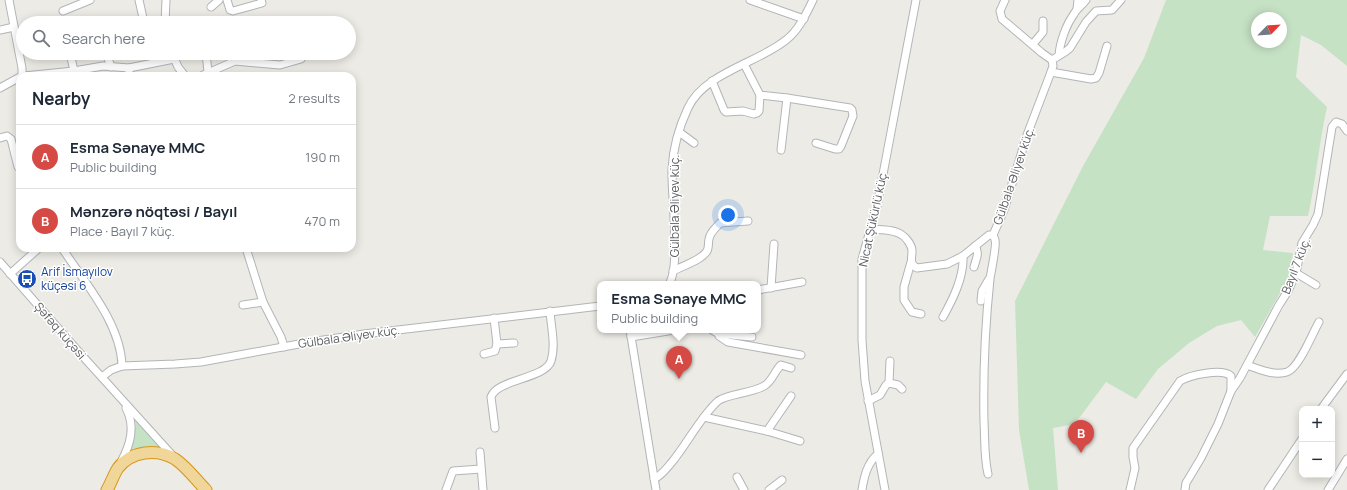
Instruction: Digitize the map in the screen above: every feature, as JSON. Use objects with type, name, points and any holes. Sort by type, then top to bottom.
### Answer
[{"type":"highway","points":[[107,490],[118,468],[127,460],[140,453],[147,452],[169,456],[182,465],[206,490]]},
{"type":"street","points":[[8,0],[16,37]]},
{"type":"street","points":[[63,11],[90,0]]},
{"type":"street","points":[[138,0],[142,16]]},
{"type":"street","points":[[165,16],[166,0]]},
{"type":"street","points":[[211,7],[219,0]]},
{"type":"street","points":[[227,0],[230,10],[233,11],[262,3],[261,0]]},
{"type":"street","points":[[750,0],[804,19]]},
{"type":"street","name":"Gülbala Əliyev küç.","points":[[670,281],[673,271],[675,250],[672,168],[675,146],[687,109],[704,86],[788,39],[804,19],[813,0]]},
{"type":"street","name":"Nicat Şükürlü küç","points":[[885,490],[865,382],[862,340],[862,259],[872,229],[916,0]]},
{"type":"street","points":[[1005,0],[1001,7],[1000,14],[1002,19],[1052,60],[1070,48],[1086,22],[1096,11],[1112,10],[1121,0]]},
{"type":"street","points":[[1059,55],[1060,47],[1076,3],[1086,0]]},
{"type":"street","points":[[1033,44],[1043,32],[1043,21]]},
{"type":"street","points":[[0,30],[14,27]]},
{"type":"street","points":[[1052,72],[1091,79],[1096,78],[1099,73],[1107,46]]},
{"type":"street","points":[[20,60],[22,72]]},
{"type":"street","points":[[72,60],[74,71]]},
{"type":"street","points":[[109,60],[111,66]]},
{"type":"street","points":[[64,72],[103,66],[129,68],[158,60]]},
{"type":"street","points":[[175,60],[182,72]]},
{"type":"street","points":[[207,60],[208,72],[235,61],[280,65],[298,60]]},
{"type":"street","name":"Gülbala Əliyev küç.","points":[[911,262],[913,266],[917,268],[947,264],[963,256],[989,235],[992,235],[1004,210],[1028,135],[1052,72],[1052,60]]},
{"type":"street","points":[[712,81],[726,112],[743,110],[754,114],[757,113],[759,111],[760,95],[744,64]]},
{"type":"street","points":[[0,88],[16,79]]},
{"type":"street","points":[[760,95],[850,108],[852,110],[852,116],[839,149],[816,143]]},
{"type":"street","points":[[781,150],[787,98]]},
{"type":"street","name":"Bayıl 7 küç.","points":[[1185,490],[1186,483],[1218,424],[1231,391],[1240,378],[1288,291],[1296,273],[1302,243],[1318,214],[1332,127],[1336,122],[1342,124],[1347,131]]},
{"type":"street","points":[[679,132],[694,143]]},
{"type":"street","points":[[0,138],[8,136],[11,139],[16,167]]},
{"type":"street","points":[[673,271],[701,258],[708,248],[708,240],[711,233],[720,223],[748,221]]},
{"type":"street","points":[[872,229],[895,232],[902,235],[912,248],[911,262],[904,287],[904,300],[912,312],[921,314]]},
{"type":"street","points":[[988,474],[985,445],[984,402],[986,328],[990,277],[996,246],[995,239],[992,235]]},
{"type":"street","points":[[771,288],[774,244]]},
{"type":"street","points":[[974,267],[978,254],[978,250],[975,246]]},
{"type":"street","points":[[10,274],[35,252]]},
{"type":"street","points":[[65,252],[99,301],[108,317],[120,350],[122,366]]},
{"type":"street","points":[[247,252],[263,302],[281,337],[284,347]]},
{"type":"street","points":[[943,316],[950,305],[963,271],[963,256]]},
{"type":"street","name":"Şəfəq küçəsi","points":[[0,262],[121,399]]},
{"type":"street","points":[[1296,273],[1316,285]]},
{"type":"street","points":[[981,301],[982,291],[990,277]]},
{"type":"street","points":[[761,290],[802,282]]},
{"type":"street","points":[[243,305],[263,302]]},
{"type":"street","name":"Gülbala Əliyev küç.","points":[[102,377],[111,370],[122,366],[201,362],[364,334],[597,306]]},
{"type":"street","points":[[495,428],[491,397],[492,394],[503,386],[545,369],[550,364],[553,350],[550,311]]},
{"type":"street","points":[[484,354],[494,353],[497,344],[494,318]]},
{"type":"street","points":[[1247,365],[1274,372],[1286,372],[1291,370],[1298,362],[1319,322]]},
{"type":"street","points":[[630,333],[656,490]]},
{"type":"street","points":[[719,334],[752,337]]},
{"type":"street","points":[[719,334],[719,336],[728,342],[801,355]]},
{"type":"street","points":[[497,344],[514,343]]},
{"type":"street","points":[[868,401],[880,395],[889,383],[890,361]]},
{"type":"street","points":[[654,479],[662,473],[676,457],[704,417],[718,401],[722,398],[764,386],[768,383],[781,365],[791,368]]},
{"type":"street","points":[[1130,490],[1135,468],[1133,448],[1180,381],[1187,377],[1196,375],[1219,372],[1227,373],[1231,376],[1231,391]]},
{"type":"street","points":[[1323,406],[1347,374]]},
{"type":"street","points":[[889,383],[898,385],[902,389]]},
{"type":"street","points":[[767,430],[791,396]]},
{"type":"street","points":[[121,399],[182,465]]},
{"type":"street","points":[[118,468],[127,451],[132,430],[130,417],[121,399]]},
{"type":"street","points":[[704,417],[767,430],[800,441]]},
{"type":"street","points":[[1268,490],[1299,445]]},
{"type":"street","points":[[480,452],[482,490]]},
{"type":"street","points":[[862,490],[867,468],[872,458],[878,454]]},
{"type":"street","points":[[1328,490],[1347,460]]},
{"type":"street","points":[[446,490],[453,471],[481,469]]},
{"type":"street","points":[[737,477],[744,490]]},
{"type":"street","points":[[769,490],[782,480]]},
{"type":"green space","points":[[1166,0],[1347,0],[1347,66],[1321,45],[1301,35],[1296,77],[1327,107],[1308,216],[1270,216],[1263,250],[1293,253],[1289,277],[1255,337],[1241,320],[1217,326],[1189,343],[1158,369],[1136,399],[1106,382],[1080,417],[1070,425],[1053,428],[1058,490],[1029,490],[1019,430],[1015,301],[1083,166],[1144,58]]},
{"type":"green space","points":[[135,418],[162,448],[130,453],[135,436]]},
{"type":"place","name":"Arif İsmayılov küçəsi 6","points":[[27,279]]},
{"type":"place","name":"Esma Sənaye MMC","points":[[679,379]]},
{"type":"place","name":"Mənzərə nöqtəsi / Bayıl","points":[[1081,453]]}]
